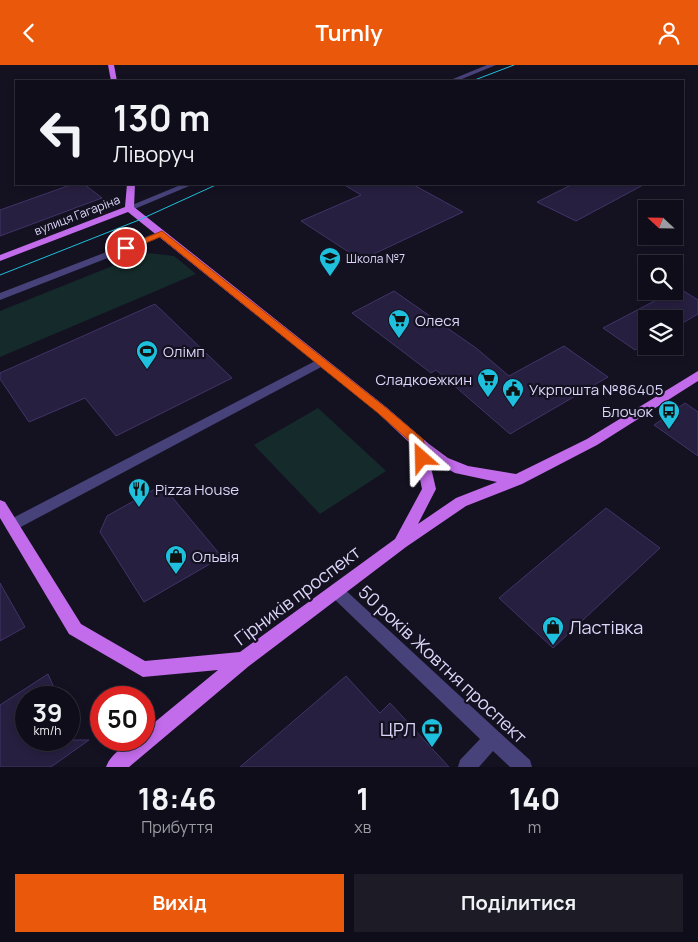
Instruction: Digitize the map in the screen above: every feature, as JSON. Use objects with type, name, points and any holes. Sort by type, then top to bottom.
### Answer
[{"type":"main road","points":[[111,65],[114,80]]},
{"type":"main road","points":[[131,185],[129,208],[419,442],[452,465],[485,475],[518,480]]},
{"type":"main road","name":"вулиця Гагаріна","points":[[0,257],[129,208]]},
{"type":"main road","name":"Гірників проспект","points":[[116,767],[243,660],[401,543],[461,502],[518,480],[592,442],[698,375]]},
{"type":"main road","points":[[401,543],[428,489],[419,442]]},
{"type":"main road","points":[[0,506],[75,629],[143,669],[243,660]]},
{"type":"street","points":[[454,80],[493,65]]},
{"type":"street","name":"вулиця Гагаріна","points":[[129,208],[187,185]]},
{"type":"street","points":[[0,297],[162,234]]},
{"type":"street","points":[[12,525],[321,361]]},
{"type":"street","name":"50 років Жовтня проспект","points":[[336,591],[523,767]]},
{"type":"street","points":[[467,767],[493,738]]},
{"type":"green space","points":[[148,253],[174,256],[196,274],[0,357],[0,311]]},
{"type":"green space","points":[[318,408],[386,471],[320,514],[254,445]]},
{"type":"building","points":[[70,185],[85,185],[102,198],[0,236],[0,210]]},
{"type":"building","points":[[345,185],[414,185],[463,212],[361,260],[301,221],[361,195]]},
{"type":"building","points":[[571,185],[643,185],[576,221],[537,202]]},
{"type":"building","points":[[394,291],[476,348],[509,376],[564,346],[608,377],[510,434],[436,370],[431,373],[352,313]]},
{"type":"building","points":[[683,291],[698,300],[698,314],[683,323],[683,310],[638,310],[638,348],[635,350],[603,328],[656,300],[683,300]]},
{"type":"building","points":[[155,304],[232,378],[116,436],[85,398],[29,422],[0,379],[0,373]]},
{"type":"building","points":[[685,403],[698,412],[698,456],[654,425]]},
{"type":"building","points":[[162,485],[222,557],[144,602],[100,532],[107,516]]},
{"type":"building","points":[[606,508],[660,548],[553,648],[499,598]]},
{"type":"building","points":[[0,583],[25,627],[0,641]]},
{"type":"building","points":[[48,674],[53,686],[29,686]]},
{"type":"building","points":[[346,676],[380,713],[390,703],[449,767],[240,767]]},
{"type":"building","points":[[15,695],[15,751],[74,751],[51,767],[0,767],[0,705]]},
{"type":"building","points":[[80,740],[89,740],[80,746]]},
{"type":"tram line","points":[[475,80],[514,65]]},
{"type":"tram line","points":[[0,275],[139,220],[216,185]]},
{"type":"place","name":"Школа №7","points":[[330,277]]},
{"type":"place","name":"Олеся","points":[[399,339]]},
{"type":"place","name":"Олімп","points":[[147,370]]},
{"type":"place","name":"Сладкоежкин","points":[[488,398]]},
{"type":"place","name":"Укрпошта №86405","points":[[513,408]]},
{"type":"place","name":"Блочок","points":[[669,430]]},
{"type":"place","name":"Pizza House","points":[[139,508]]},
{"type":"place","name":"Ольвія","points":[[176,575]]},
{"type":"place","name":"Ластівка","points":[[553,646]]},
{"type":"place","name":"ЦРЛ","points":[[432,748]]},
{"type":"route","points":[[126,248],[162,234],[382,410],[419,442],[422,458]]}]
